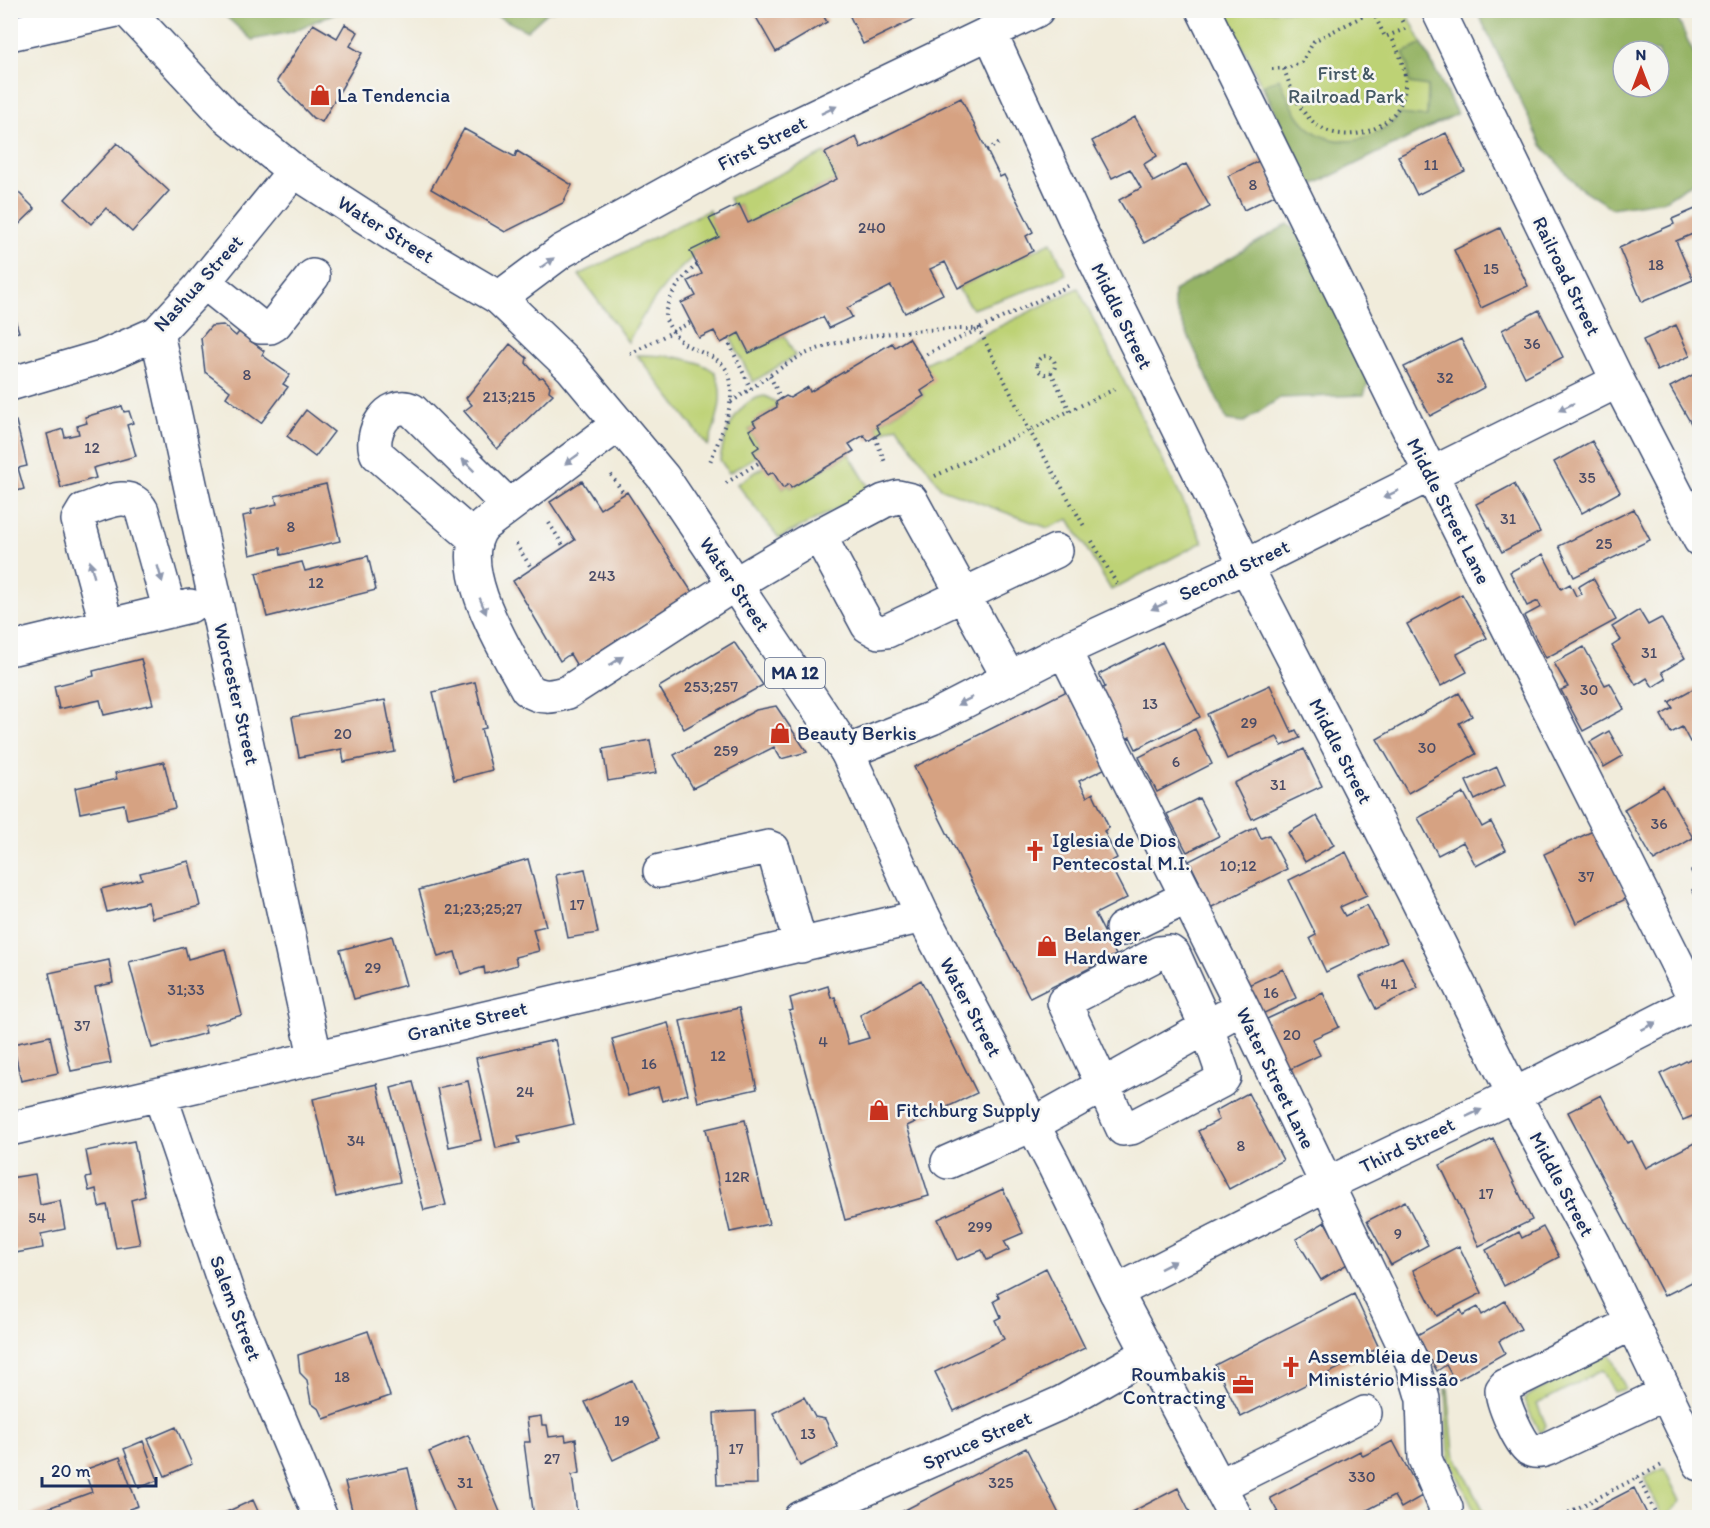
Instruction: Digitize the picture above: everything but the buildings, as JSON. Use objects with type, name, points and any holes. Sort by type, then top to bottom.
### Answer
[{"type":"main road","points":[[10,34],[117,10]]},
{"type":"main road","name":"Water Street","points":[[127,10],[226,116],[294,171],[404,242],[500,298],[570,367],[663,477],[847,752],[923,916],[1116,1292],[1236,1518]]},
{"type":"main road","name":"First Street","points":[[500,298],[562,251],[739,153],[1037,10]]},
{"type":"main road","name":"Middle Street Lane","points":[[1203,10],[1431,474],[1698,1004]]},
{"type":"main road","name":"Railroad Street","points":[[1438,10],[1618,381],[1700,540]]},
{"type":"main road","name":"Middle Street","points":[[990,33],[1080,230],[1246,566],[1408,880],[1514,1095],[1594,1244],[1664,1394],[1684,1463]]},
{"type":"main road","name":"Nashua Street","points":[[10,384],[105,356],[157,333],[204,282],[294,171]]},
{"type":"main road","points":[[204,282],[260,327],[266,328],[275,324],[313,276]]},
{"type":"main road","name":"Worcester Street","points":[[157,333],[270,839],[315,1056]]},
{"type":"main road","name":"Second Street","points":[[847,752],[932,718],[1064,650],[1246,566],[1618,381]]},
{"type":"main road","points":[[475,539],[377,454],[373,442],[376,430],[392,411],[401,407],[412,410],[509,506]]},
{"type":"main road","points":[[619,424],[484,525],[475,539],[477,580],[484,610],[526,689],[543,697],[568,692],[735,584],[884,501],[898,497],[911,500],[1009,678]]},
{"type":"main road","points":[[107,626],[78,520],[84,510],[124,498],[134,501],[142,511],[170,611]]},
{"type":"main road","points":[[819,536],[868,626],[887,631],[1056,551]]},
{"type":"main road","points":[[14,648],[215,600]]},
{"type":"main road","name":"Water Street Lane","points":[[1064,650],[1242,1007],[1418,1380],[1423,1399],[1425,1459],[1446,1508],[1444,1518]]},
{"type":"main road","points":[[660,871],[768,847],[773,849],[801,946]]},
{"type":"main road","points":[[1122,929],[1187,897]]},
{"type":"main road","name":"Granite Street","points":[[10,1129],[923,916]]},
{"type":"main road","points":[[1170,952],[1174,955],[1207,1028],[1224,1071],[1221,1081],[1127,1129],[1124,1129],[1102,1086],[1064,1007],[1066,998],[1159,953],[1170,952]]},
{"type":"main road","name":"Third Street","points":[[1116,1292],[1327,1184],[1698,1004]]},
{"type":"main road","points":[[948,1162],[1032,1125],[1242,1007]]},
{"type":"main road","name":"Salem Street","points":[[160,1095],[230,1300],[321,1518]]},
{"type":"main road","points":[[1631,1323],[1505,1386],[1502,1390],[1504,1406],[1527,1448],[1535,1451],[1547,1449],[1664,1394]]},
{"type":"main road","name":"Spruce Street","points":[[800,1518],[1063,1402],[1149,1353]]},
{"type":"main road","points":[[1219,1486],[1365,1413]]},
{"type":"path","points":[[1239,84],[1271,69],[1284,69],[1302,62],[1314,41],[1374,11],[1383,36],[1391,36],[1405,29]]},
{"type":"path","points":[[1284,69],[1310,120],[1328,132],[1345,136],[1361,134],[1377,128],[1390,117],[1401,104],[1404,96],[1405,72],[1391,36]]},
{"type":"path","points":[[987,150],[999,143]]},
{"type":"path","points":[[697,265],[685,276],[665,310],[665,318],[680,343],[720,362],[729,378],[731,402],[710,462]]},
{"type":"path","points":[[921,357],[1072,284]]},
{"type":"path","points":[[630,354],[691,322]]},
{"type":"path","points":[[731,402],[797,358],[814,351],[858,339],[927,329],[979,329]]},
{"type":"path","points":[[979,329],[1029,430],[1122,592]]},
{"type":"path","points":[[727,339],[751,389]]},
{"type":"path","points":[[1051,372],[1040,372],[1037,367],[1039,359],[1044,356],[1052,360],[1054,365],[1051,372],[1070,411]]},
{"type":"path","points":[[770,376],[781,399]]},
{"type":"path","points":[[898,497],[933,477],[1121,386]]},
{"type":"path","points":[[726,483],[760,462]]},
{"type":"path","points":[[1558,1518],[1638,1477],[1684,1463]]},
{"type":"path","points":[[1638,1477],[1658,1518]]},
{"type":"green space","points":[[220,11],[352,11],[332,14],[291,32],[252,40]]},
{"type":"green space","points":[[487,11],[554,11],[548,12],[527,31]]},
{"type":"green space","name":"First & Railroad Park","points":[[1225,11],[1406,11],[1457,114],[1311,186]]},
{"type":"green space","points":[[1477,11],[1674,11],[1699,65],[1699,178],[1665,200],[1611,208],[1577,186],[1542,145]]},
{"type":"green space","points":[[1422,44],[1457,114],[1311,186],[1263,86],[1279,78],[1299,117],[1319,134],[1344,141],[1369,137],[1391,124],[1400,114],[1427,117],[1428,86],[1409,83],[1408,65],[1403,53]]},
{"type":"green space","points":[[825,153],[837,179],[748,223],[739,204],[733,207],[729,198]]},
{"type":"green space","points":[[709,210],[712,217],[710,219],[719,237],[690,251],[693,257],[657,296],[628,342],[579,275]]},
{"type":"green space","points":[[1288,224],[1300,235],[1369,380],[1364,395],[1280,398],[1244,422],[1227,420],[1174,305],[1174,291]]},
{"type":"green space","points":[[1051,242],[1066,274],[1043,285],[972,309],[958,288]]},
{"type":"green space","points":[[1078,288],[1203,542],[1111,590],[1069,519],[1048,528],[942,489],[897,426],[880,433],[876,425],[924,396],[921,391],[925,363]]},
{"type":"green space","points":[[739,333],[749,353],[785,336],[795,356],[753,382],[730,337]]},
{"type":"green space","points":[[637,355],[668,356],[688,360],[715,372],[720,400],[708,446]]},
{"type":"green space","points":[[765,396],[776,402],[777,407],[754,421],[756,426],[749,430],[759,447],[753,451],[757,456],[729,473],[720,460],[729,429],[747,404]]},
{"type":"green space","points":[[849,454],[871,491],[779,538],[737,484],[763,467],[773,472],[783,488],[789,484],[791,488]]},
{"type":"green space","points":[[1603,1340],[1626,1389],[1614,1392],[1602,1370],[1537,1404],[1546,1425],[1543,1432],[1539,1432],[1524,1400],[1527,1396],[1606,1355],[1600,1342]]},
{"type":"green space","points":[[1446,1388],[1448,1388],[1454,1453],[1487,1517],[1478,1517],[1449,1459]]},
{"type":"green space","points":[[1664,1468],[1680,1501],[1667,1517],[1663,1517],[1644,1478]]},
{"type":"place","name":"La Tendencia","points":[[320,95]]},
{"type":"place","name":"Beauty Berkis","points":[[780,733]]},
{"type":"place","name":"Iglesia de Dios Pentecostal M.I.","points":[[1035,851]]},
{"type":"place","name":"Belanger Hardware","points":[[1047,946]]},
{"type":"place","name":"Fitchburg Supply","points":[[879,1110]]},
{"type":"place","name":"Assembléia de Deus Ministério Missão","points":[[1291,1367]]},
{"type":"place","name":"Roumbakis Contracting","points":[[1243,1385]]}]
